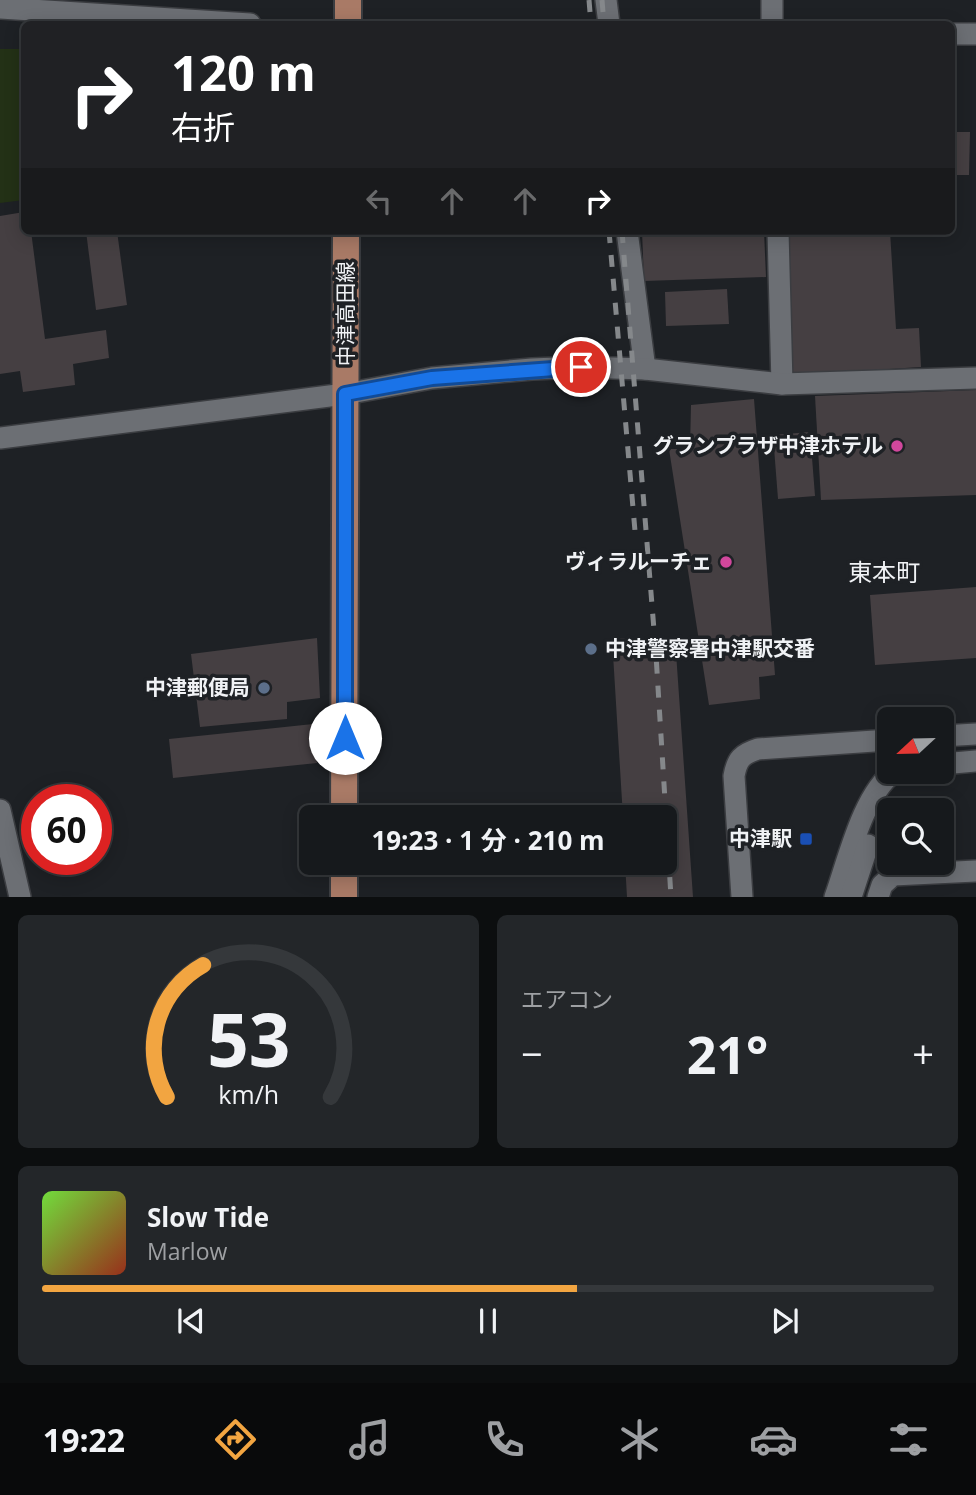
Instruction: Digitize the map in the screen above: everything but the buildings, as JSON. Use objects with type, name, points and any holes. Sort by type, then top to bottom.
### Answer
[{"type":"main road","points":[[348,0],[348,21]]},
{"type":"main road","name":"中津高田線","points":[[344,805],[346,235]]},
{"type":"main road","points":[[344,875],[344,897]]},
{"type":"street","points":[[606,0],[609,21]]},
{"type":"street","points":[[772,0],[772,21]]},
{"type":"street","points":[[0,8],[203,21]]},
{"type":"street","points":[[955,33],[976,34]]},
{"type":"street","points":[[628,235],[645,369]]},
{"type":"street","points":[[778,235],[782,384]]},
{"type":"street","points":[[0,438],[345,394],[432,378],[519,370],[581,367],[645,369],[782,384],[976,378]]},
{"type":"street","points":[[954,735],[976,734]]},
{"type":"street","points":[[742,897],[734,776],[741,756],[758,749],[877,741]]},
{"type":"street","points":[[954,763],[976,761]]},
{"type":"street","points":[[835,897],[865,814],[882,784]]},
{"type":"street","points":[[851,897],[883,800],[891,784]]},
{"type":"street","points":[[0,810],[20,897]]},
{"type":"street","points":[[878,897],[882,885],[893,875],[976,871]]},
{"type":"green space","points":[[0,49],[21,49],[21,200],[0,203]]},
{"type":"railway","points":[[589,0],[591,21]]},
{"type":"railway","points":[[602,0],[604,21]]},
{"type":"railway","points":[[609,235],[635,531]]},
{"type":"railway","points":[[622,235],[656,655],[671,897]]},
{"type":"place","name":"グランプラザ中津ホテル","points":[[897,446]]},
{"type":"place","name":"ヴィラルーチェ","points":[[726,562]]},
{"type":"place","name":"中津警察署中津駅交番","points":[[591,649]]},
{"type":"place","name":"中津郵便局","points":[[264,688]]},
{"type":"place","name":"中津駅","points":[[806,839]]},
{"type":"district","name":"東本町","points":[[884,573]]},
{"type":"route","points":[[345,738],[345,394],[432,378],[581,367]]}]
